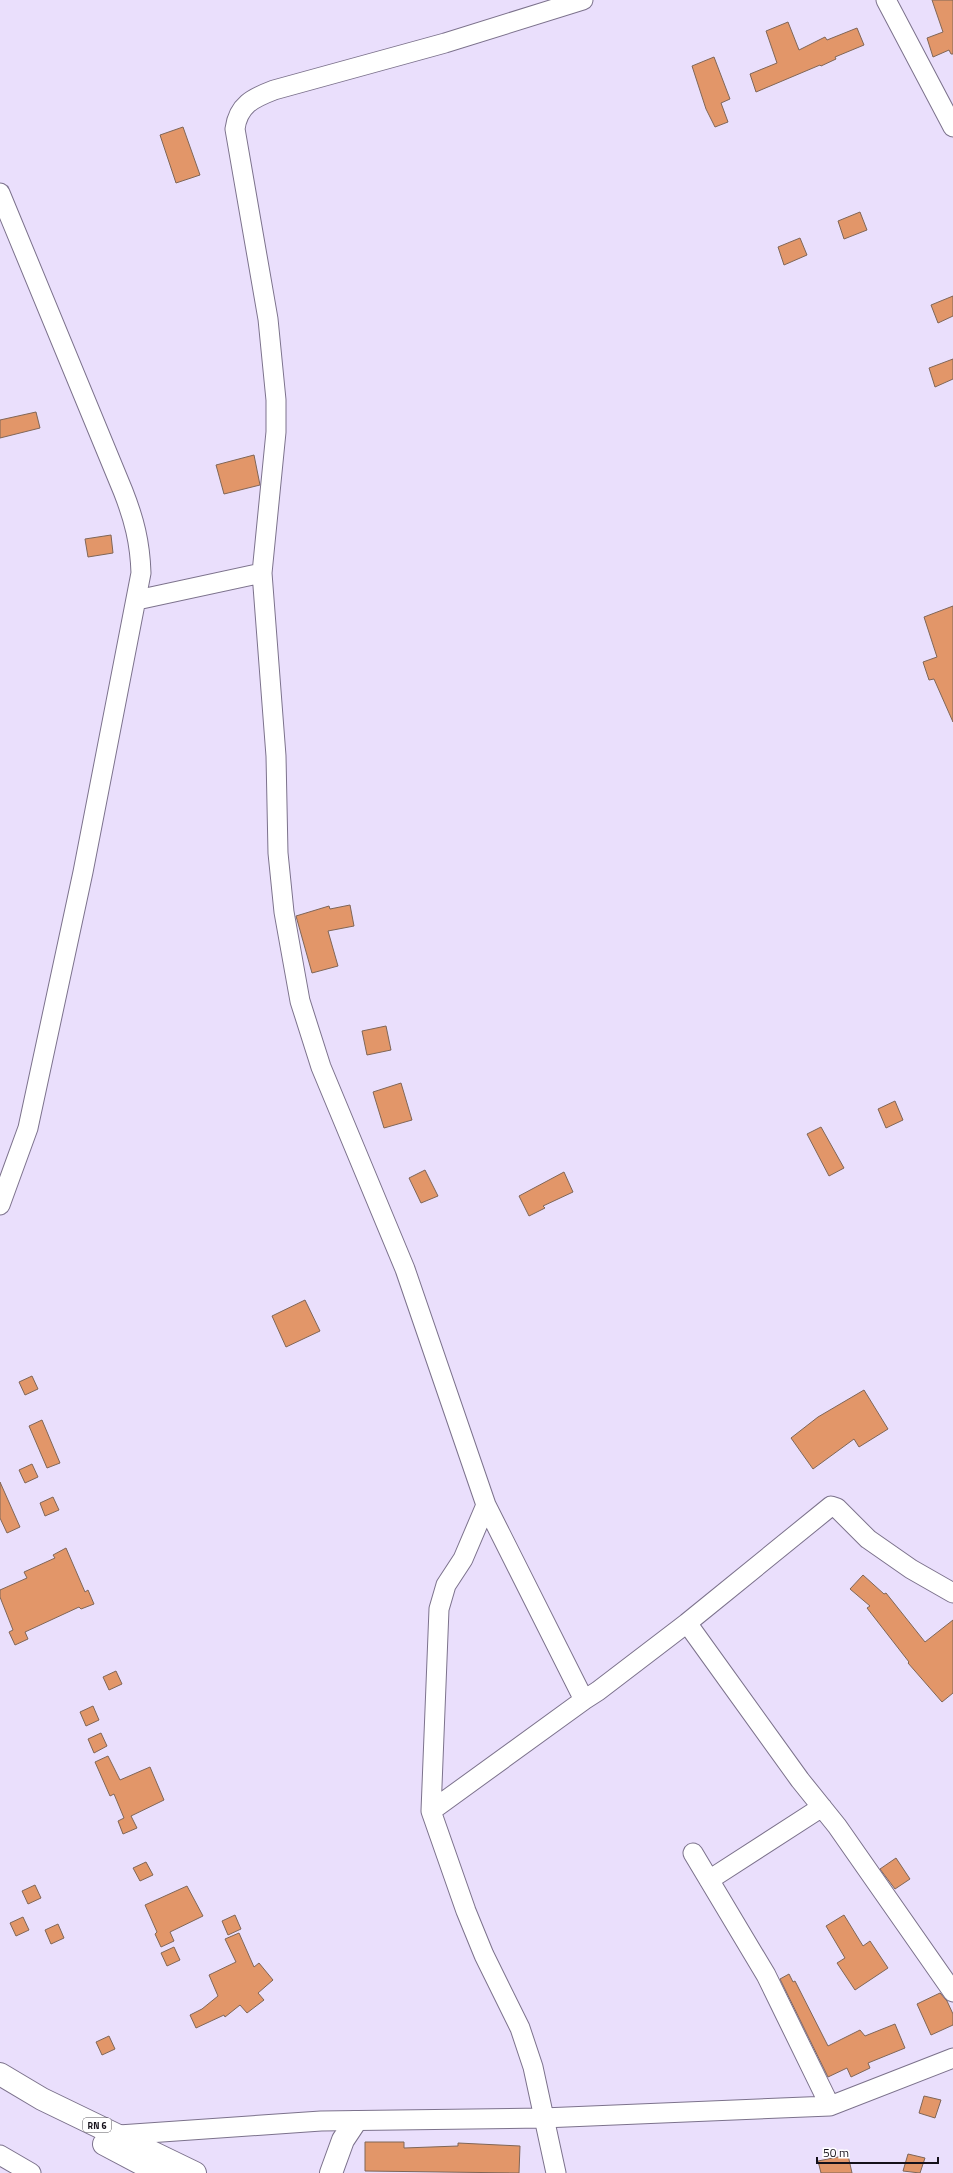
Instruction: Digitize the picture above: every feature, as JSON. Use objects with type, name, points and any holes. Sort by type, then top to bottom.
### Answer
[{"type":"main road","name":"RN 6","points":[[0,2074],[42,2099],[196,2173]]},
{"type":"main road","name":"RN 6","points":[[0,2090],[159,2173]]},
{"type":"main road","points":[[332,2173],[343,2140],[355,2122]]},
{"type":"street","points":[[583,0],[445,43],[274,90],[252,100],[237,117],[235,129],[268,320],[276,400],[276,432],[262,573],[276,756],[278,853],[284,912],[300,1001],[321,1067],[405,1269],[486,1505],[584,1700]]},
{"type":"street","points":[[886,0],[953,127]]},
{"type":"street","points":[[0,193],[133,518],[140,547],[141,573],[137,600],[83,872],[28,1128],[0,1205]]},
{"type":"street","points":[[137,600],[262,573]]},
{"type":"street","points":[[486,1505],[463,1559],[446,1584],[439,1609],[431,1811],[469,1918],[484,1955],[520,2028],[533,2067],[556,2173]]},
{"type":"street","points":[[431,1811],[584,1700],[598,1692],[687,1624],[831,1506],[837,1508],[868,1539],[911,1569],[953,1593]]},
{"type":"street","points":[[687,1624],[800,1780],[822,1807],[953,1992]]},
{"type":"street","points":[[709,1880],[822,1807]]},
{"type":"street","points":[[693,1853],[766,1975],[830,2106]]},
{"type":"street","points":[[119,2135],[321,2121],[355,2122],[543,2118],[830,2106],[953,2058]]},
{"type":"street","points":[[0,2155],[31,2173]]},
{"type":"building","points":[[932,0],[953,0],[953,54],[951,54],[949,50],[933,57],[927,38],[943,32]]},
{"type":"building","points":[[788,22],[799,50],[825,37],[827,40],[857,28],[864,45],[835,57],[836,59],[821,66],[820,65],[756,92],[750,74],[777,63],[766,31]]},
{"type":"building","points":[[714,57],[730,99],[721,103],[728,122],[715,127],[706,109],[692,66]]},
{"type":"building","points":[[183,127],[200,175],[176,183],[160,135]]},
{"type":"building","points":[[860,212],[867,230],[844,239],[838,221]]},
{"type":"building","points":[[800,238],[807,255],[784,265],[778,247]]},
{"type":"building","points":[[953,296],[953,316],[938,323],[931,305]]},
{"type":"building","points":[[953,359],[953,379],[935,387],[929,368]]},
{"type":"building","points":[[36,412],[40,428],[0,438],[0,420]]},
{"type":"building","points":[[254,455],[260,485],[224,494],[216,465]]},
{"type":"building","points":[[111,535],[113,553],[88,557],[85,539]]},
{"type":"building","points":[[953,606],[953,722],[934,679],[929,680],[923,662],[937,657],[924,617]]},
{"type":"building","points":[[350,905],[354,926],[328,931],[338,966],[312,973],[296,916],[329,906],[330,909]]},
{"type":"building","points":[[386,1026],[391,1050],[367,1055],[362,1031]]},
{"type":"building","points":[[401,1083],[412,1120],[384,1128],[373,1092]]},
{"type":"building","points":[[895,1101],[903,1120],[886,1128],[878,1109]]},
{"type":"building","points":[[821,1127],[844,1168],[829,1176],[807,1134]]},
{"type":"building","points":[[425,1170],[438,1196],[421,1203],[409,1178]]},
{"type":"building","points":[[564,1172],[573,1192],[543,1206],[545,1208],[529,1216],[519,1196]]},
{"type":"building","points":[[305,1300],[320,1331],[286,1347],[272,1316]]},
{"type":"building","points":[[32,1376],[38,1389],[25,1395],[19,1382]]},
{"type":"building","points":[[864,1390],[888,1429],[859,1447],[854,1439],[813,1469],[791,1438],[818,1417]]},
{"type":"building","points":[[42,1420],[60,1463],[47,1468],[29,1426]]},
{"type":"building","points":[[32,1464],[38,1477],[25,1483],[19,1470]]},
{"type":"building","points":[[0,1482],[20,1527],[7,1533],[0,1518]]},
{"type":"building","points":[[53,1497],[59,1510],[45,1516],[40,1503]]},
{"type":"building","points":[[66,1548],[85,1592],[88,1590],[94,1604],[81,1609],[79,1607],[25,1632],[28,1639],[15,1645],[9,1632],[13,1630],[0,1597],[0,1590],[27,1578],[24,1572],[55,1558],[53,1555]]},
{"type":"building","points":[[863,1575],[884,1594],[886,1593],[925,1642],[953,1620],[953,1693],[942,1702],[908,1663],[909,1662],[867,1608],[870,1606],[850,1589]]},
{"type":"building","points":[[116,1671],[122,1684],[109,1690],[103,1677]]},
{"type":"building","points":[[93,1706],[99,1720],[86,1726],[80,1712]]},
{"type":"building","points":[[101,1733],[107,1746],[94,1753],[88,1739]]},
{"type":"building","points":[[108,1756],[120,1780],[150,1767],[164,1800],[131,1816],[137,1828],[123,1834],[118,1821],[124,1818],[114,1794],[110,1796],[95,1762]]},
{"type":"building","points":[[896,1858],[910,1879],[895,1889],[880,1869]]},
{"type":"building","points":[[146,1862],[153,1875],[140,1881],[133,1868]]},
{"type":"building","points":[[35,1885],[41,1898],[28,1904],[22,1891]]},
{"type":"building","points":[[187,1886],[203,1916],[170,1932],[174,1941],[161,1947],[155,1934],[157,1932],[145,1905]]},
{"type":"building","points":[[235,1915],[241,1929],[228,1935],[222,1921]]},
{"type":"building","points":[[844,1915],[863,1946],[870,1941],[888,1968],[855,1990],[837,1963],[845,1958],[826,1926]]},
{"type":"building","points":[[23,1917],[29,1930],[16,1936],[10,1923]]},
{"type":"building","points":[[58,1924],[64,1938],[51,1944],[45,1930]]},
{"type":"building","points":[[239,1933],[254,1967],[259,1963],[273,1980],[258,1993],[264,2000],[247,2013],[240,2005],[225,2017],[224,2015],[196,2028],[190,2015],[202,2009],[218,1996],[209,1975],[236,1962],[225,1939]]},
{"type":"building","points":[[174,1947],[180,1960],[167,1966],[161,1953]]},
{"type":"building","points":[[789,1974],[793,1982],[795,1981],[828,2046],[860,2030],[865,2036],[895,2024],[905,2048],[868,2063],[870,2068],[851,2077],[847,2068],[828,2077],[780,1979]]},
{"type":"building","points":[[940,1993],[947,2001],[953,2014],[953,2025],[931,2035],[917,2004]]},
{"type":"building","points":[[109,2036],[115,2049],[102,2055],[96,2042]]},
{"type":"building","points":[[924,2096],[941,2100],[935,2118],[919,2113]]},
{"type":"building","points":[[365,2142],[404,2142],[404,2148],[458,2146],[458,2143],[520,2146],[519,2173],[365,2171]]},
{"type":"building","points":[[908,2154],[925,2158],[920,2173],[903,2171]]},
{"type":"building","points":[[848,2155],[852,2173],[821,2173],[818,2161]]}]
